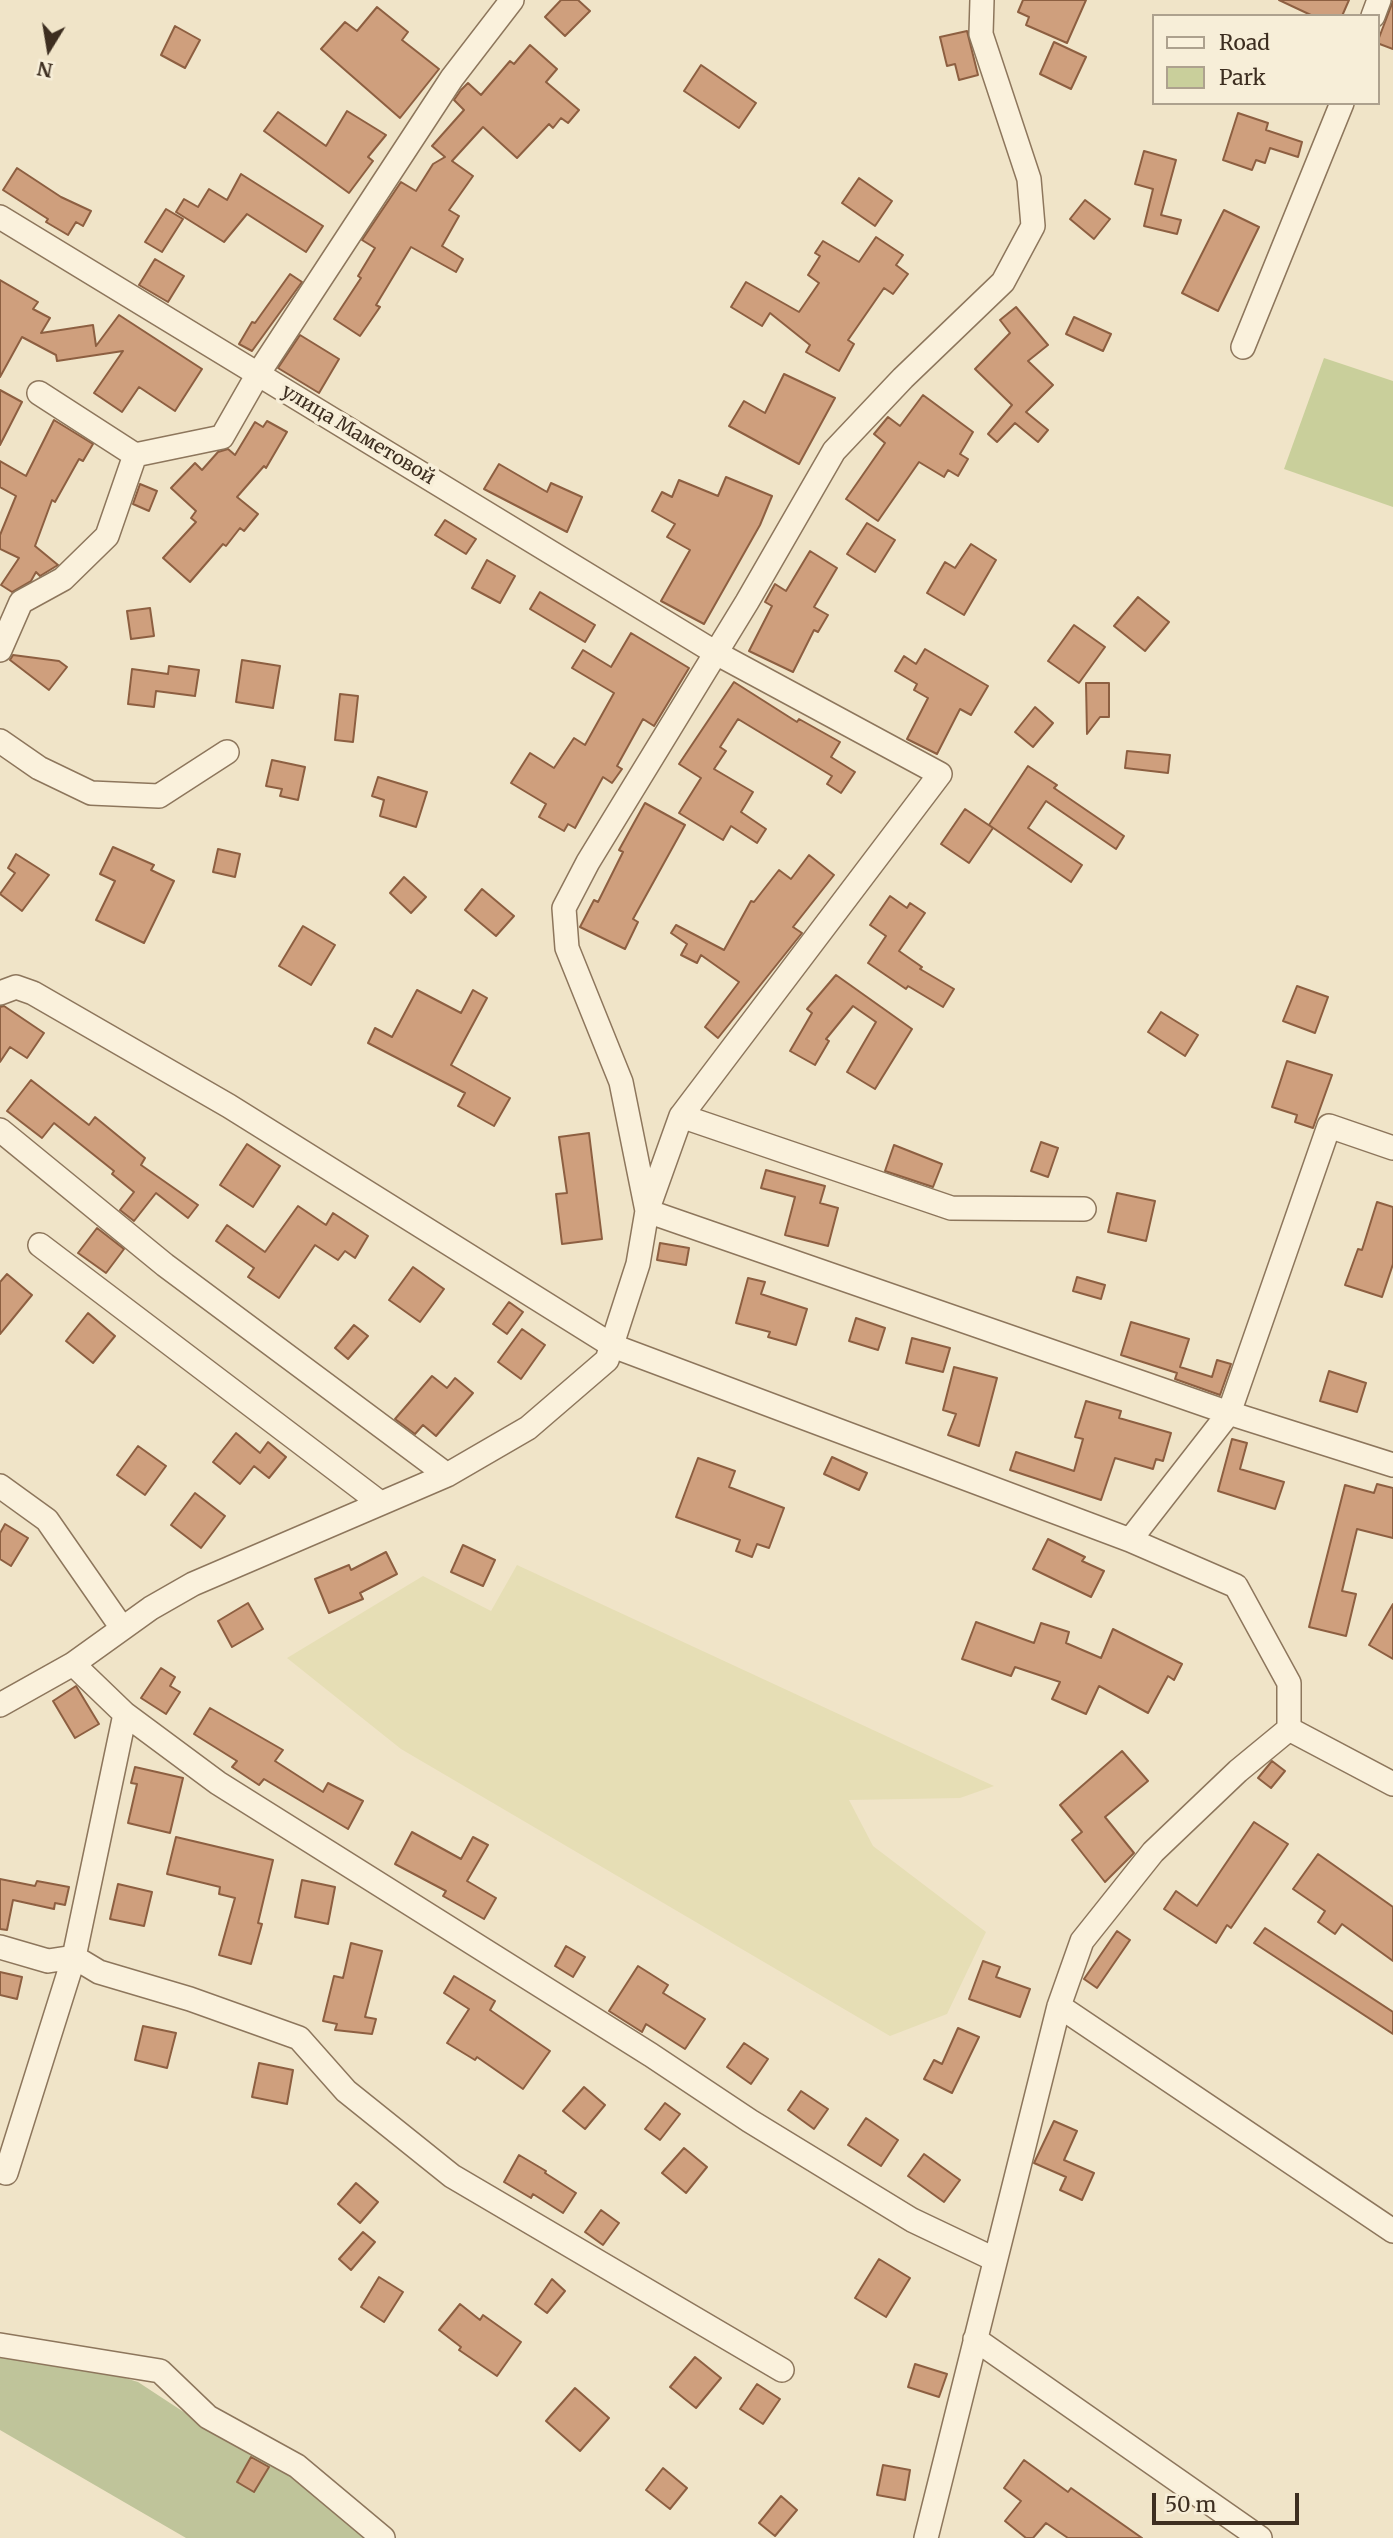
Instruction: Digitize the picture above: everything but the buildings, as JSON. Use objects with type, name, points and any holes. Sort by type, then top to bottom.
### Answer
[{"type":"street","points":[[39,393],[135,455],[222,437],[258,374],[452,78],[512,0]]},
{"type":"street","points":[[647,1211],[621,1082],[567,948],[564,908],[588,862],[716,653],[834,451],[903,378],[1003,282],[1032,226],[1029,179],[981,34],[982,0]]},
{"type":"street","points":[[1243,347],[1341,105]]},
{"type":"street","name":"улица Маметовой","points":[[0,217],[716,653],[940,774],[681,1116]]},
{"type":"street","points":[[0,650],[21,602],[64,579],[107,536],[135,455]]},
{"type":"street","points":[[0,741],[39,768],[91,793],[105,794],[159,796],[227,752]]},
{"type":"street","points":[[0,993],[16,987],[33,993],[229,1106],[614,1346],[1129,1540],[1236,1586],[1289,1683],[1289,1729]]},
{"type":"street","points":[[0,1705],[73,1664],[122,1628],[193,1584],[447,1475],[527,1428],[607,1360],[614,1346],[638,1264],[647,1211],[681,1116],[951,1208],[1084,1209]]},
{"type":"street","points":[[1129,1540],[1229,1413],[1329,1126],[1393,1148]]},
{"type":"street","points":[[0,1130],[165,1265],[447,1475]]},
{"type":"street","points":[[647,1211],[1229,1413],[1393,1465]]},
{"type":"street","points":[[40,1245],[379,1502]]},
{"type":"street","points":[[0,1486],[47,1520],[122,1628]]},
{"type":"street","points":[[73,1664],[125,1714],[218,1783],[651,2055],[750,2121],[912,2220],[994,2259]]},
{"type":"street","points":[[0,2171],[6,2173],[74,1957],[125,1714]]},
{"type":"street","points":[[1289,1729],[1393,1784]]},
{"type":"street","points":[[926,2538],[1059,2006],[1082,1941],[1153,1853],[1238,1771],[1289,1729]]},
{"type":"street","points":[[0,1947],[48,1961],[74,1957],[99,1972],[190,1999],[299,2038],[346,2091],[452,2176],[782,2370]]},
{"type":"street","points":[[1059,2006],[1393,2231]]},
{"type":"street","points":[[975,2339],[1260,2538]]},
{"type":"street","points":[[0,2345],[160,2371],[208,2417],[297,2466],[383,2538]]},
{"type":"shaded area","points":[[517,1565],[994,1786],[960,1798],[849,1800],[873,1846],[986,1932],[947,2014],[890,2036],[401,1749],[287,1658],[423,1576],[491,1611]]},
{"type":"green space","points":[[1324,358],[1393,381],[1393,507],[1284,469]]},
{"type":"green space","points":[[0,2351],[90,2367],[138,2382],[202,2424],[279,2463],[371,2538],[186,2538],[0,2430]]}]
